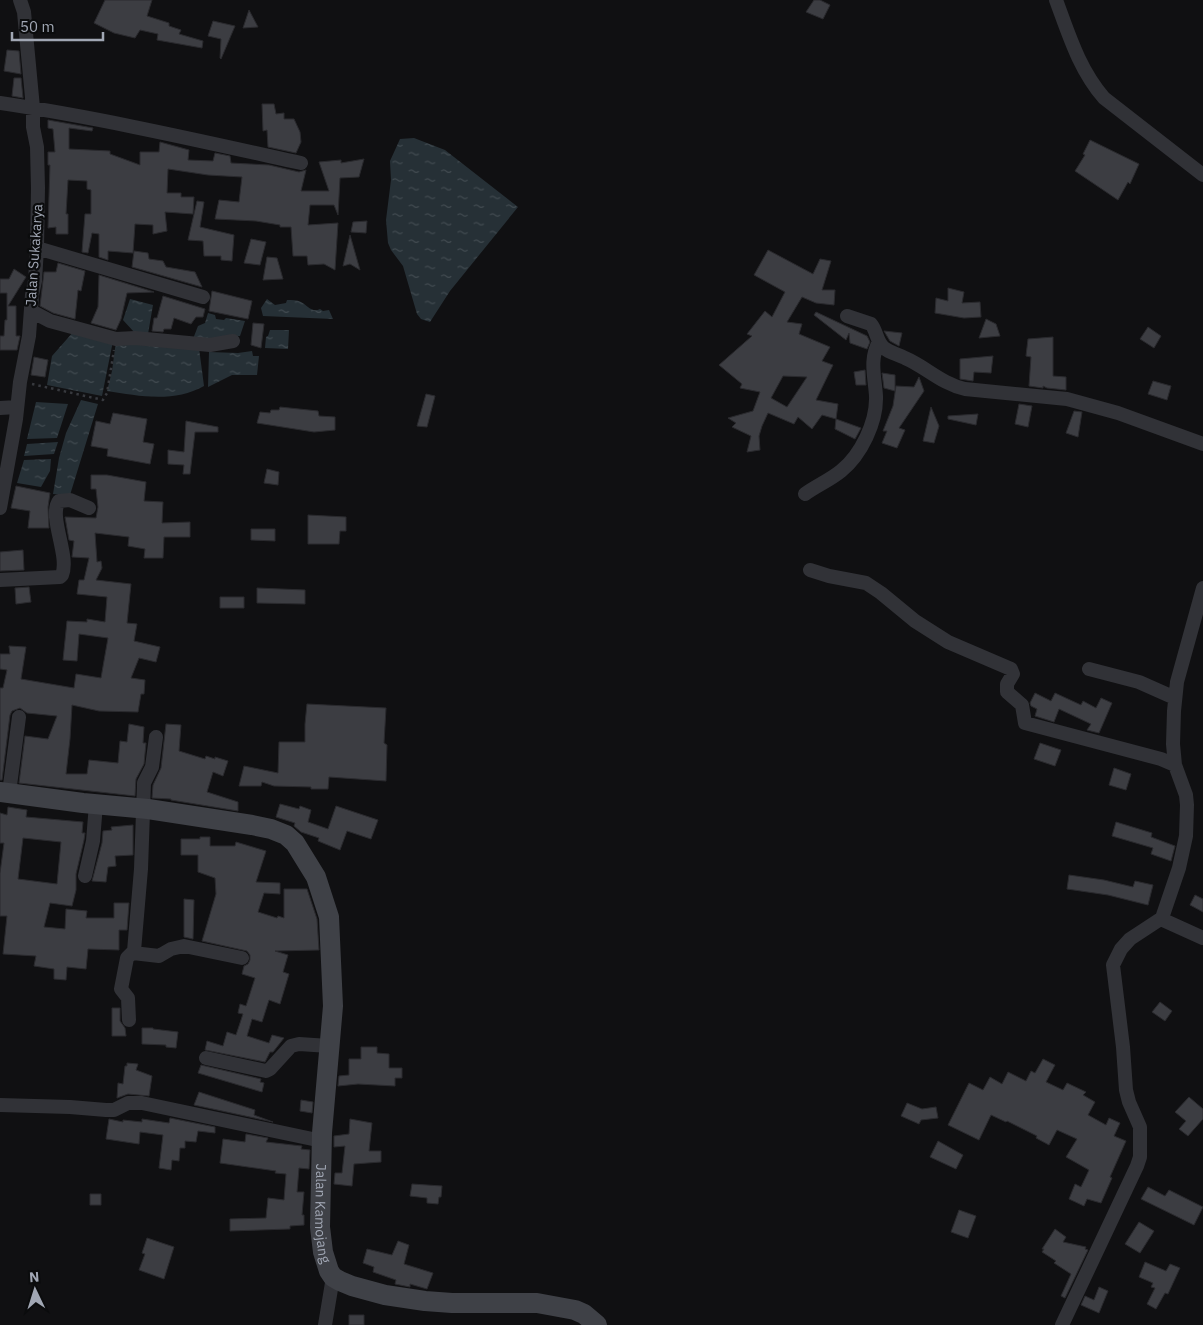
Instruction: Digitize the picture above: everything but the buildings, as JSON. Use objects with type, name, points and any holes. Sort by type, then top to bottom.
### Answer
[{"type":"main road","name":"Jalan Kamojang","points":[[5,792],[143,808],[252,825],[279,832],[295,843],[316,877],[329,917],[333,1006],[322,1141],[321,1242],[327,1265],[333,1277],[352,1286],[377,1293],[425,1301],[452,1303],[512,1302],[562,1307],[584,1314],[597,1325]]},
{"type":"street","name":"Jalan Sukakarya","points":[[0,508],[29,336],[37,248],[37,147],[33,127],[24,12],[20,0]]},
{"type":"street","points":[[1056,0],[1079,62],[1104,98],[1203,175]]},
{"type":"street","points":[[0,103],[74,114],[301,163]]},
{"type":"street","points":[[37,248],[203,297]]},
{"type":"street","points":[[31,311],[50,321],[116,339],[135,338],[210,344],[233,341]]},
{"type":"street","points":[[848,316],[874,326],[879,342],[888,351],[959,388],[1066,399],[1118,413],[1203,444]]},
{"type":"street","points":[[804,494],[841,471],[854,456],[866,437],[875,410],[876,395],[873,363],[879,342]]},
{"type":"street","points":[[0,408],[17,407]]},
{"type":"street","points":[[0,580],[62,576],[64,566],[56,514],[57,503],[70,500],[89,508]]},
{"type":"street","points":[[810,570],[829,576],[866,583],[948,642],[1011,670],[1013,674],[1007,684],[1007,692],[1022,705],[1025,723],[1161,759],[1176,765]]},
{"type":"street","points":[[1062,1325],[1140,1157],[1140,1126],[1129,1102],[1126,1090],[1113,965],[1121,949],[1130,939],[1161,919],[1166,911],[1186,836],[1186,795],[1176,765],[1173,744],[1175,698],[1184,654],[1203,588]]},
{"type":"street","points":[[1089,669],[1139,682],[1175,698]]},
{"type":"street","points":[[5,792],[19,717]]},
{"type":"street","points":[[129,1020],[128,998],[121,989],[127,958],[133,953],[138,911],[144,783],[152,767],[156,736]]},
{"type":"street","points":[[85,876],[93,841],[96,804]]},
{"type":"street","points":[[1161,919],[1203,938]]},
{"type":"street","points":[[133,953],[160,956],[171,949],[184,946],[242,958]]},
{"type":"street","points":[[206,1058],[266,1071],[270,1070],[291,1046],[299,1044],[329,1046]]},
{"type":"street","points":[[0,1105],[114,1110],[128,1103],[142,1102],[322,1141]]},
{"type":"street","points":[[325,1325],[333,1277]]},
{"type":"path","points":[[20,382],[103,400],[107,393],[116,339]]},
{"type":"water","points":[[414,138],[445,150],[518,207],[450,291],[430,322],[421,319],[417,314],[403,266],[388,243],[386,220],[391,180],[390,161],[400,139]]},
{"type":"water","points":[[130,299],[153,305],[148,334],[134,332],[123,320]]},
{"type":"water","points":[[267,299],[275,305],[286,303],[287,300],[294,300],[301,302],[312,310],[329,310],[333,319],[263,316],[261,308]]},
{"type":"water","points":[[208,313],[215,315],[216,319],[224,320],[226,318],[245,321],[240,336],[218,337],[209,342],[193,339],[198,326],[205,323]]},
{"type":"water","points":[[270,330],[289,330],[288,349],[265,348],[266,337]]},
{"type":"water","points":[[74,331],[113,341],[102,396],[47,385],[52,356]]},
{"type":"water","points":[[116,341],[199,348],[204,386],[181,395],[156,397],[107,391]]},
{"type":"water","points":[[252,351],[253,356],[259,356],[257,375],[232,375],[208,387],[209,352],[238,353]]},
{"type":"water","points":[[81,400],[98,404],[70,495],[53,494],[59,458],[66,433]]},
{"type":"water","points":[[36,402],[68,404],[57,438],[27,439]]},
{"type":"water","points":[[58,442],[54,454],[24,456],[27,444]]},
{"type":"water","points":[[51,459],[50,471],[41,487],[17,483],[24,460]]}]
